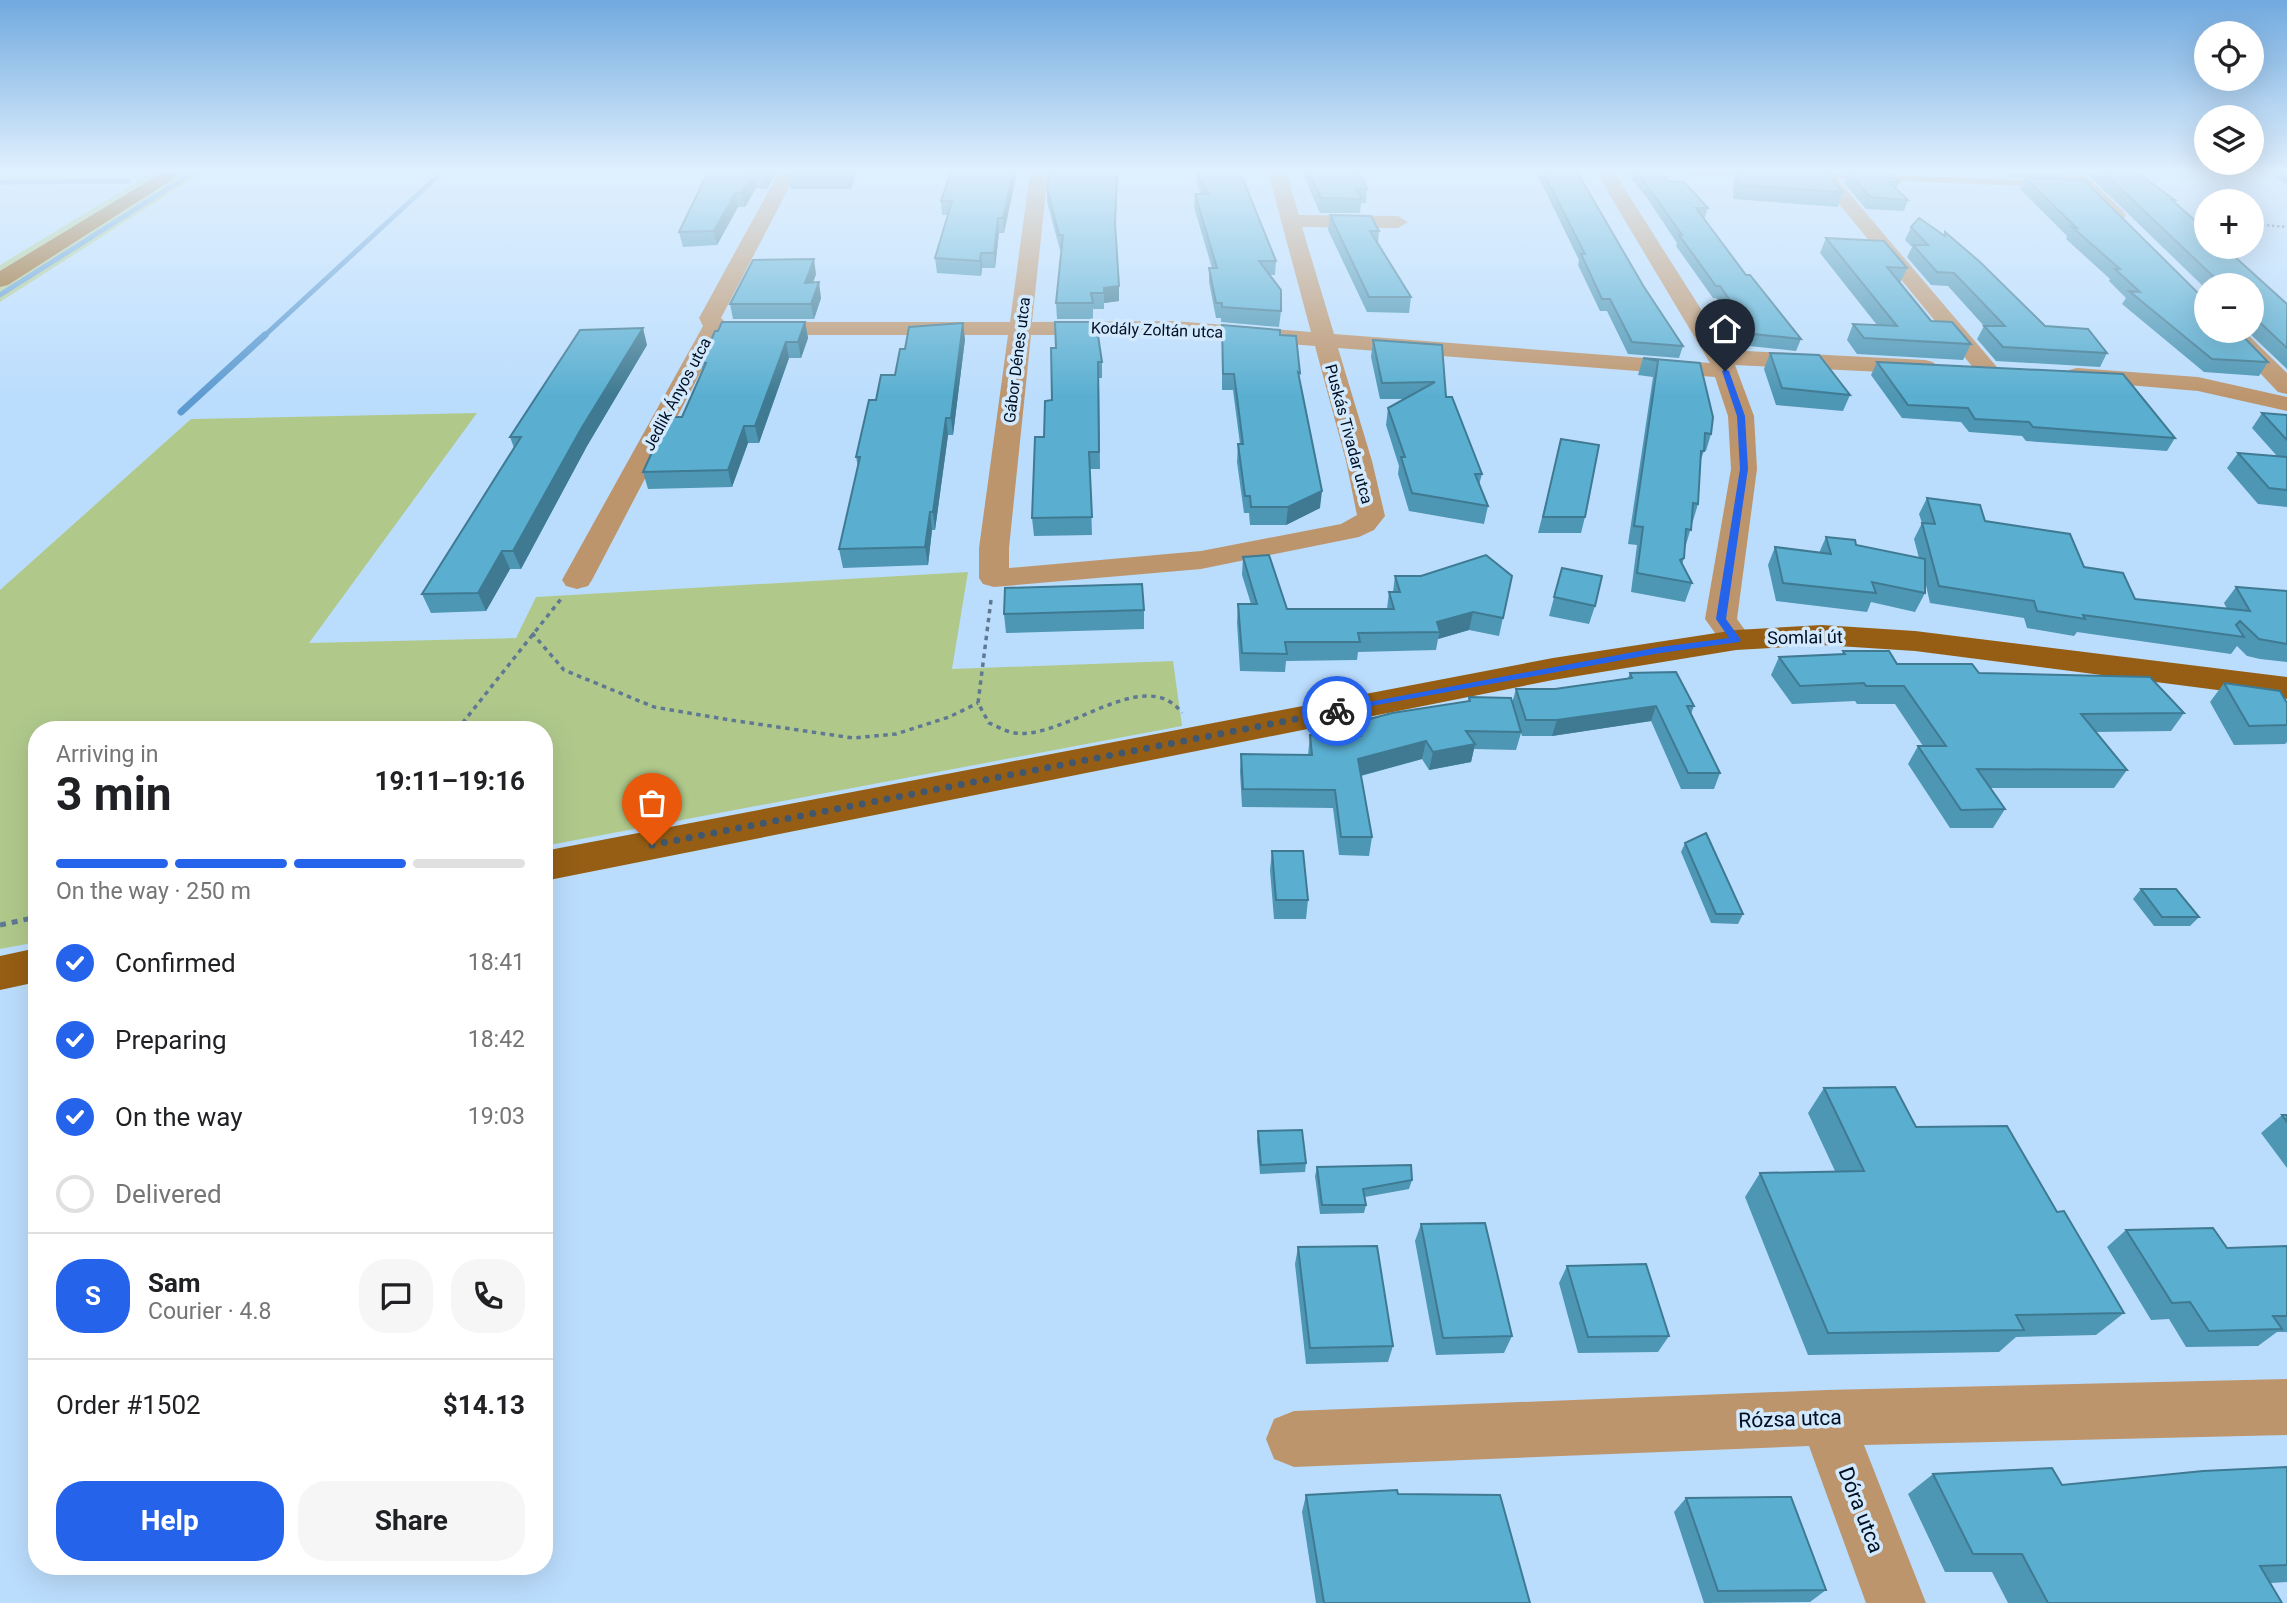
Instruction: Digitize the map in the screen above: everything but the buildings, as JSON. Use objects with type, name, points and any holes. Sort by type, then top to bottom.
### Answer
[{"type":"main road","points":[[0,280],[54,247]]},
{"type":"main road","name":"Somlai út","points":[[553,864],[1198,737],[1660,650],[1736,640],[1822,635],[1901,640],[2287,688]]},
{"type":"main road","points":[[0,972],[28,967]]},
{"type":"street","name":"Jedlik Ányos utca","points":[[577,580],[714,326],[710,318],[748,247]]},
{"type":"street","name":"Gábor Dénes utca","points":[[994,578],[994,548],[1030,247]]},
{"type":"street","name":"Puskás Tivadar utca","points":[[994,578],[1200,560],[1349,531],[1364,524],[1371,516],[1359,461],[1297,247]]},
{"type":"street","points":[[1651,247],[1723,364],[1741,416],[1744,469],[1721,619],[1736,640]]},
{"type":"street","points":[[1885,247],[1988,371]]},
{"type":"street","name":"Kodály Zoltán utca","points":[[714,326],[722,329],[1174,328],[1323,340],[1723,364],[2015,372]]},
{"type":"street","points":[[2243,343],[2287,387]]},
{"type":"street","points":[[2057,374],[2198,384],[2287,404]]},
{"type":"street","name":"Rózsa utca","points":[[1293,1439],[1826,1418],[2287,1407]]},
{"type":"street","name":"Dóra utca","points":[[1826,1418],[1896,1603]]},
{"type":"path","points":[[994,578],[978,703],[989,723],[1015,733],[1049,729],[1126,699],[1151,695],[1173,701],[1198,737]]},
{"type":"path","points":[[464,721],[577,580]]},
{"type":"path","points":[[532,633],[564,670],[654,707],[730,720],[853,738],[896,734],[949,717],[978,703]]},
{"type":"path","points":[[0,925],[28,919]]},
{"type":"green space","points":[[30,247],[86,247],[0,302],[0,265]]},
{"type":"green space","points":[[477,413],[309,643],[516,638],[536,597],[968,572],[952,669],[1173,661],[1182,726],[553,844],[553,721],[28,721],[28,944],[0,949],[0,590],[191,419]]},
{"type":"waterway","points":[[0,295],[76,247]]},
{"type":"waterway","points":[[263,337],[361,247]]},
{"type":"waterway","points":[[181,412],[265,335]]},
{"type":"way so far","points":[[652,845],[1337,711]]},
{"type":"route","points":[[1337,711],[1553,669],[1736,640],[1721,619],[1744,469],[1741,416],[1725,371]]}]
